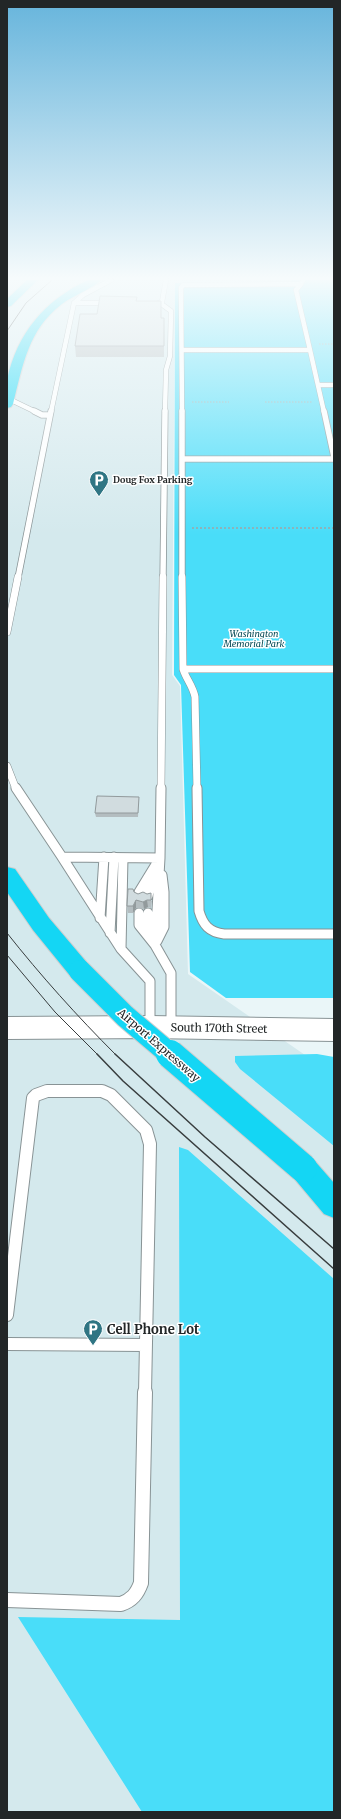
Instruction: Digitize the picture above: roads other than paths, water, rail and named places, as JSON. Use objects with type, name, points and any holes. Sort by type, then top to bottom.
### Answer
[{"type":"highway","points":[[8,401],[19,365]]},
{"type":"highway","name":"Airport Expressway","points":[[7,875],[41,924],[80,971],[125,1016],[303,1168],[334,1192]]},
{"type":"highway","points":[[303,1168],[334,1204]]},
{"type":"street","name":"South 170th Street","points":[[7,1028],[160,1027],[334,1030]]},
{"type":"lane","points":[[7,632],[61,365]]},
{"type":"lane","points":[[155,946],[160,858],[167,365]]},
{"type":"lane","points":[[182,365],[181,528],[183,668],[186,678],[193,688],[195,697],[199,911],[205,927],[209,931],[224,934],[334,934]]},
{"type":"lane","points":[[182,459],[334,458],[313,365]]},
{"type":"lane","points":[[318,385],[334,385]]},
{"type":"lane","points":[[8,401],[42,415],[50,415]]},
{"type":"lane","points":[[183,668],[334,669]]},
{"type":"lane","points":[[7,766],[16,789],[62,856],[100,918],[121,949],[150,981],[160,1027]]},
{"type":"lane","points":[[62,856],[160,858]]},
{"type":"lane","points":[[100,918],[104,857]]},
{"type":"lane","points":[[110,933],[118,857]]},
{"type":"lane","points":[[118,857],[121,949]]},
{"type":"lane","points":[[143,896],[148,892],[160,858]]},
{"type":"lane","points":[[143,913],[139,925],[155,946],[171,973],[160,1027]]},
{"type":"lane","points":[[7,1315],[33,1098],[36,1094],[47,1091],[102,1092],[111,1095],[142,1126],[149,1136],[141,1583],[138,1591],[131,1601],[121,1604],[7,1600]]},
{"type":"lane","points":[[7,1344],[146,1345]]},
{"type":"tram line","points":[[7,933],[60,996],[115,1054]]},
{"type":"tram line","points":[[7,955],[55,1012],[97,1054]]},
{"type":"tram line","points":[[97,1054],[123,1081],[334,1269]]},
{"type":"tram line","points":[[115,1054],[205,1137],[334,1249]]},
{"type":"place","name":"Doug Fox Parking","points":[[99,497]]},
{"type":"place","name":"Cell Phone Lot","points":[[93,1346]]},
{"type":"park label","name":"Washington Memorial Park","points":[[254,640]]}]
